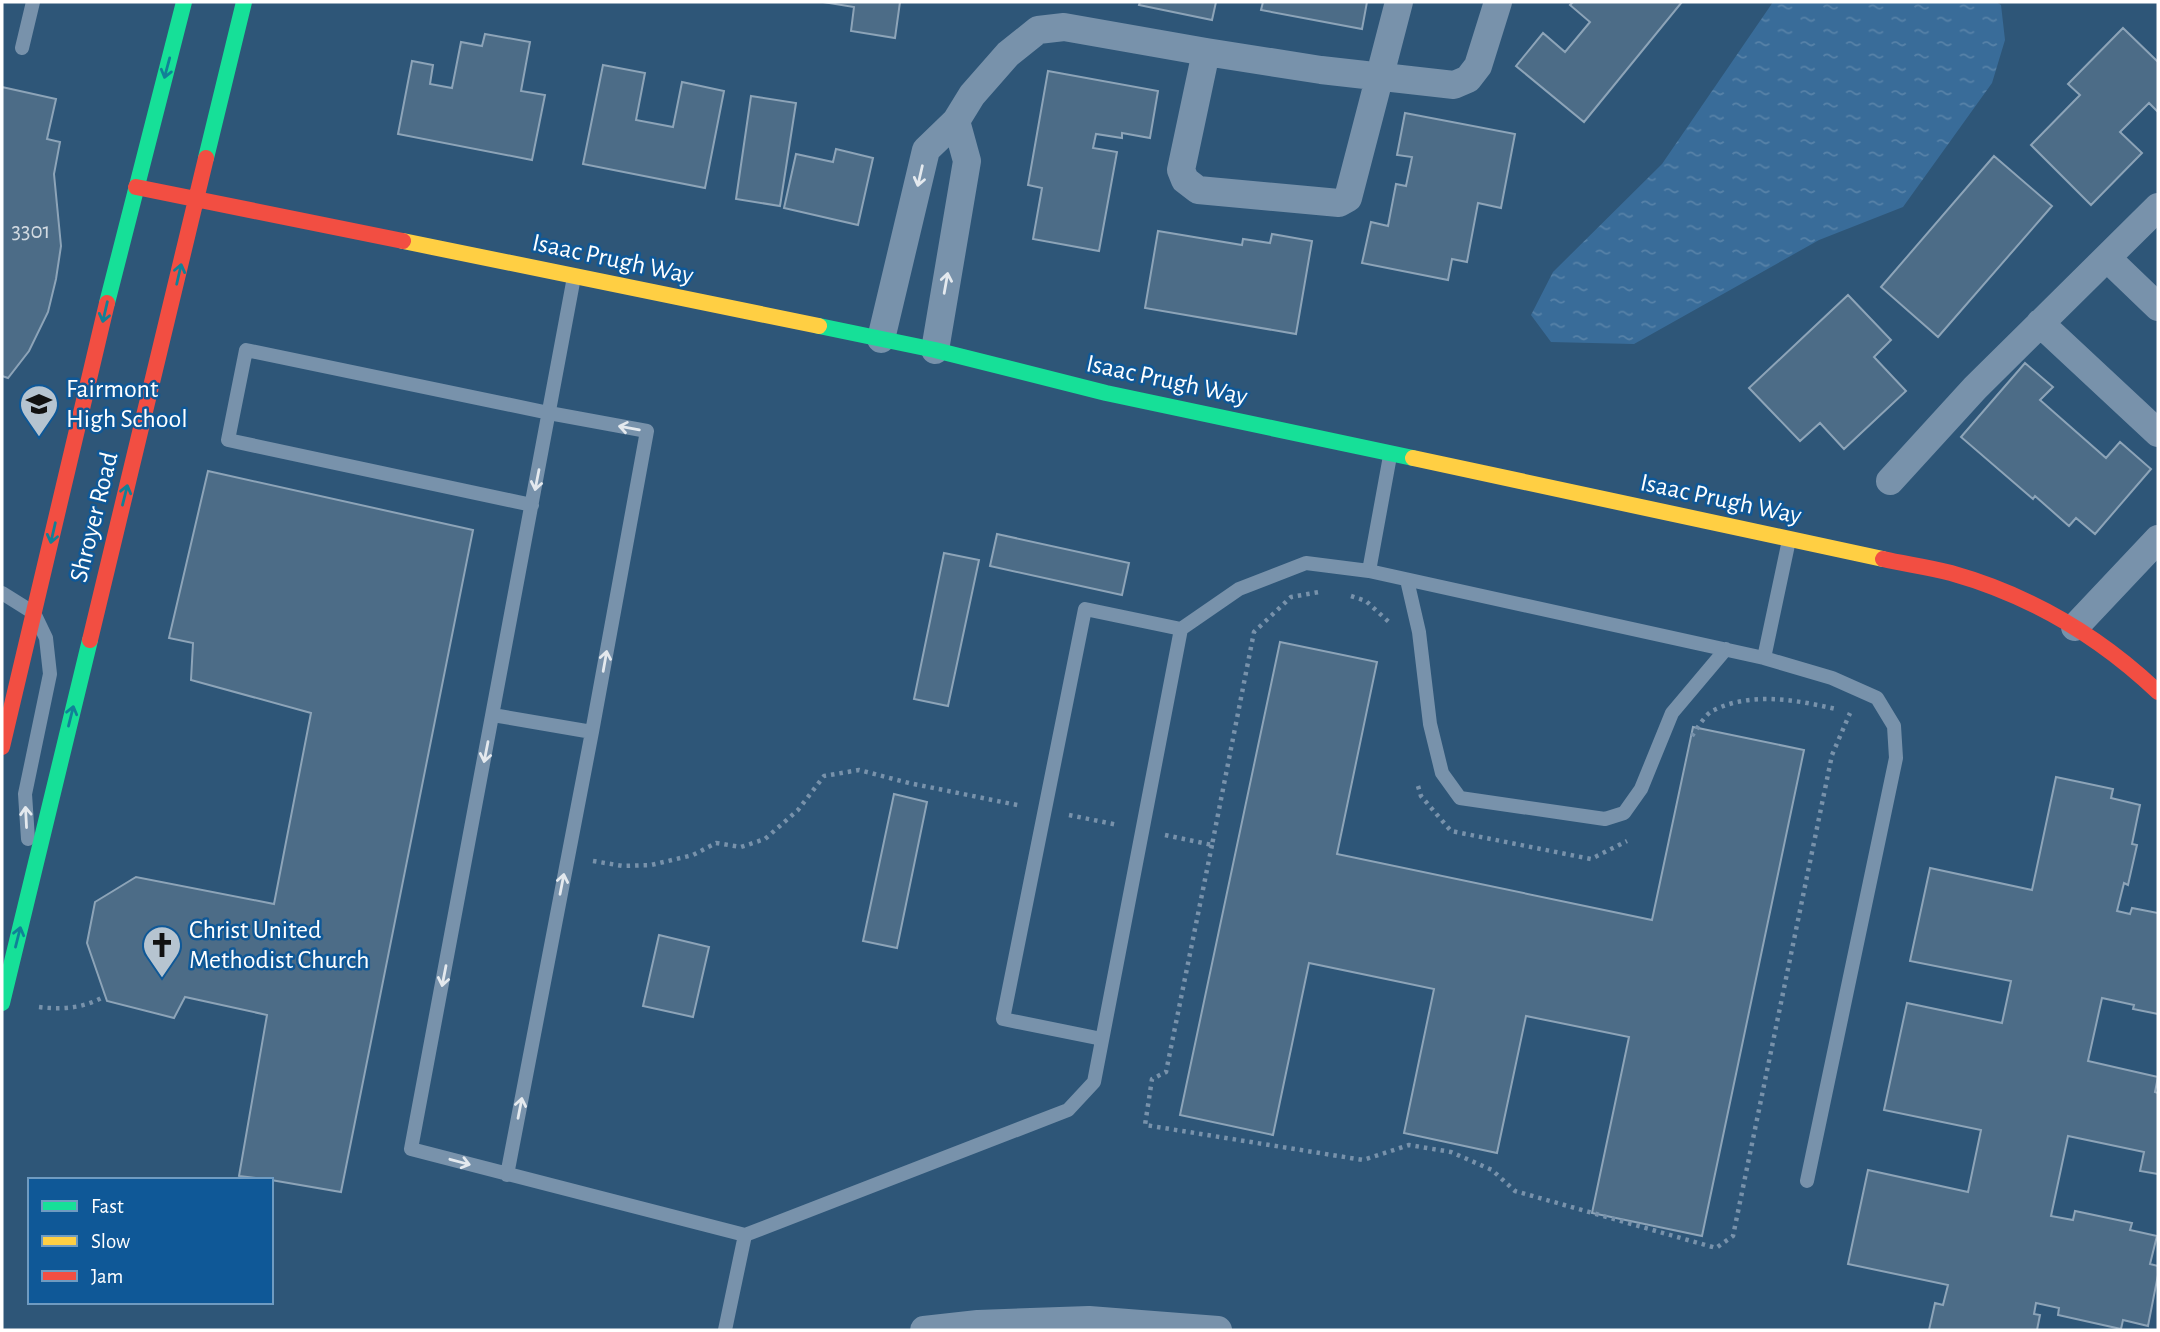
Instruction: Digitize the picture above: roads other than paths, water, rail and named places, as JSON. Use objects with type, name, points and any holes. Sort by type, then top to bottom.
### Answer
[{"type":"street","name":"Shroyer Road","points":[[2,747],[136,187],[184,2]]},
{"type":"street","name":"Shroyer Road","points":[[2,1003],[244,2]]},
{"type":"street","points":[[1206,52],[1181,170],[1185,180],[1198,190],[1339,203],[1348,198],[1399,2]]},
{"type":"street","points":[[881,339],[926,150],[956,121],[972,95],[1008,54],[1038,30],[1064,27],[1321,70],[1454,85],[1468,79],[1478,66],[1498,2]]},
{"type":"street","points":[[934,350],[967,161],[956,121]]},
{"type":"street","name":"Isaac Prugh Way","points":[[136,187],[934,350],[1106,393],[1950,573],[2020,598],[2075,627],[2125,663],[2158,692]]},
{"type":"street","points":[[1889,481],[1975,388],[2158,206]]},
{"type":"street","points":[[2108,258],[2158,307]]},
{"type":"street","points":[[2040,323],[2158,433]]},
{"type":"street","points":[[2075,627],[2158,539]]},
{"type":"street","points":[[924,1330],[978,1324],[1089,1320],[1219,1330]]},
{"type":"lane","points":[[22,48],[33,2]]},
{"type":"lane","points":[[575,276],[411,1149],[745,1236],[1068,1110],[1094,1082],[1181,629],[1239,589],[1306,562],[1369,571],[1764,658],[1832,678],[1877,698],[1894,726],[1896,758],[1807,1181]]},
{"type":"lane","points":[[507,1175],[647,431],[246,350],[228,440],[532,505]]},
{"type":"lane","points":[[1369,571],[1390,454]]},
{"type":"lane","points":[[1764,658],[1790,538]]},
{"type":"lane","points":[[1407,580],[1419,632],[1430,724],[1442,773],[1460,798],[1605,819],[1623,813],[1641,789],[1672,713],[1726,649]]},
{"type":"lane","points":[[2,593],[34,613],[46,638],[50,674],[25,794],[30,886]]},
{"type":"lane","points":[[1102,1039],[1003,1020],[1085,608],[1181,629]]},
{"type":"lane","points":[[493,715],[592,732]]},
{"type":"lane","points":[[725,1330],[745,1236]]},
{"type":"water","points":[[1773,2],[1996,2],[2001,5],[2005,40],[1992,83],[1903,207],[1819,240],[1634,344],[1551,342],[1531,315],[1553,272],[1662,164]]},
{"type":"place","name":"Fairmont High School","points":[[39,438]]},
{"type":"place","name":"Christ United Methodist Church","points":[[162,979]]}]
